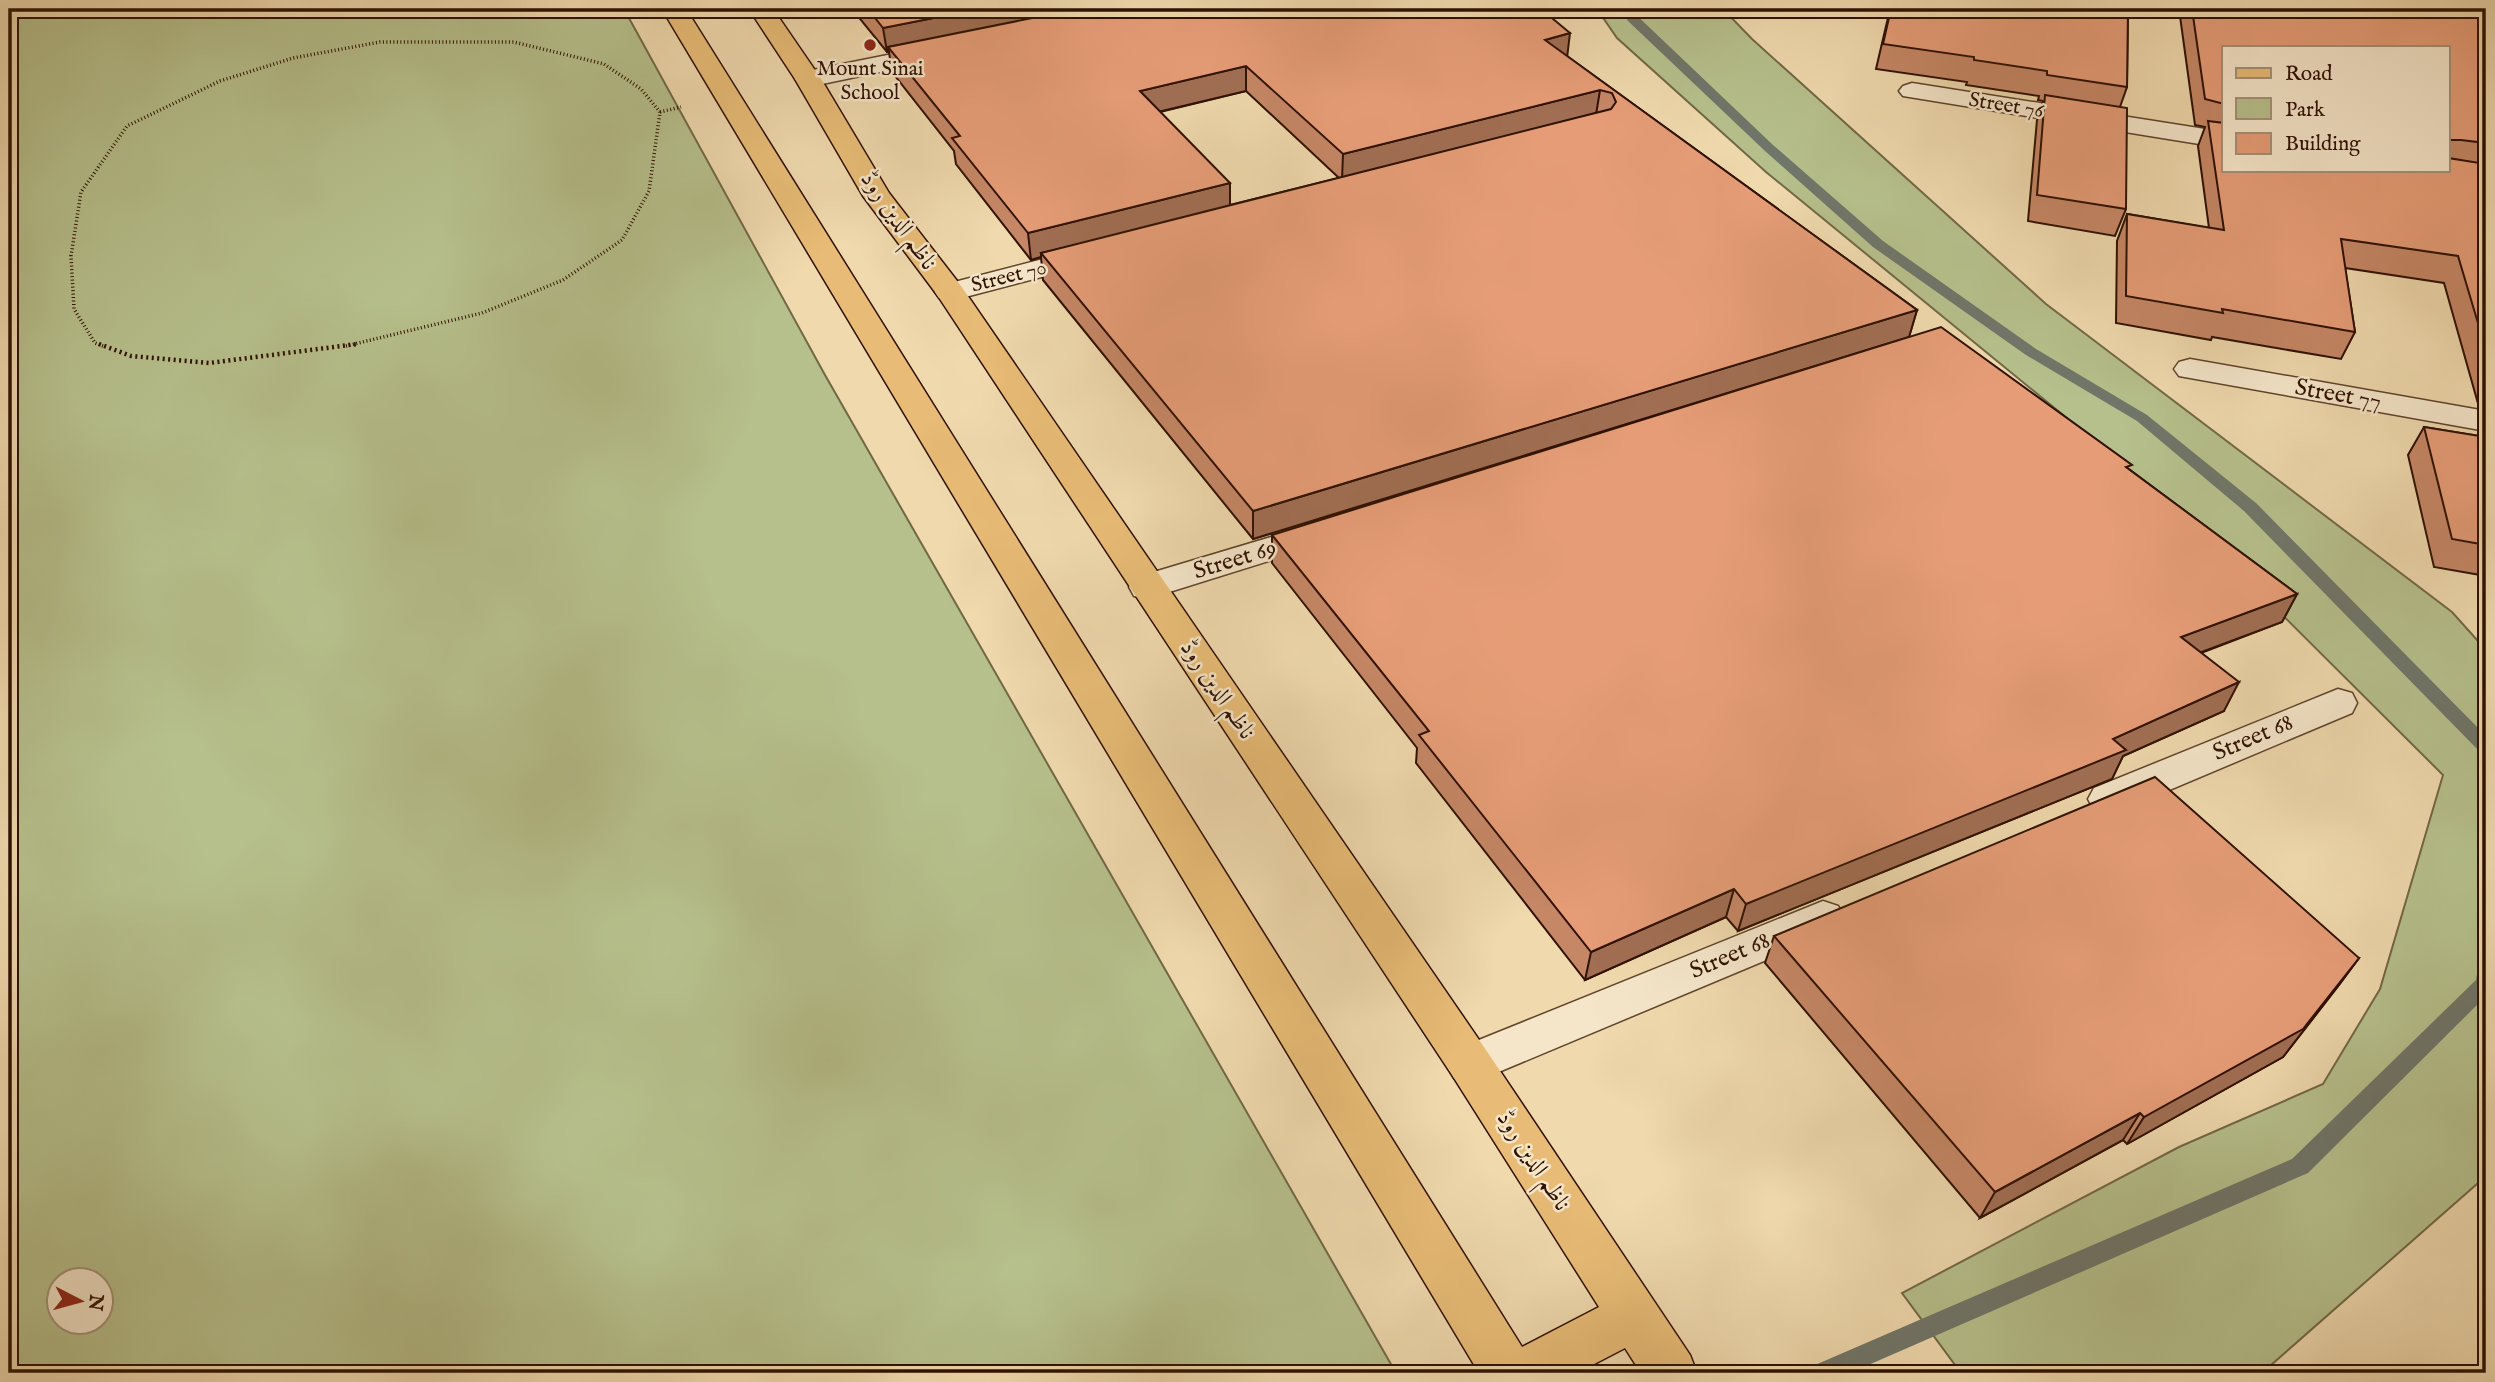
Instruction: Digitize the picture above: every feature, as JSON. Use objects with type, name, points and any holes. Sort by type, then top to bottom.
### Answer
[{"type":"main road","points":[[674,9],[1508,1373]]},
{"type":"main road","name":"ناظم الدین روڈ","points":[[761,9],[808,79],[877,196],[950,292],[1470,1065],[1671,1373]]},
{"type":"main road","points":[[1525,1373],[1634,1316]]},
{"type":"street","points":[[808,79],[972,46]]},
{"type":"street","name":"Street 76","points":[[1912,91],[2222,140]]},
{"type":"street","name":"Street 70","points":[[950,292],[1125,247]]},
{"type":"street","name":"Street 77","points":[[2190,369],[2486,421]]},
{"type":"street","name":"Street 69","points":[[1147,587],[1344,525]]},
{"type":"street","name":"Street 68","points":[[2070,814],[2338,703]]},
{"type":"street","name":"Street 68","points":[[1470,1065],[1853,905]]},
{"type":"path","points":[[380,42],[514,42],[604,64],[641,89],[660,112],[649,191],[622,240],[563,280],[482,313],[354,345],[209,363],[131,356],[95,343],[74,309],[71,256],[81,192],[127,126],[220,81],[292,58],[380,42]]},
{"type":"path","points":[[660,112],[681,107]]},
{"type":"green space","points":[[9,9],[624,9],[825,375],[1396,1373],[9,1373]]},
{"type":"green space","points":[[1597,9],[1723,9],[1752,39],[2046,304],[2452,612],[2486,650],[2486,1176],[2262,1373],[1961,1373],[1902,1293],[2179,1147],[2323,1084],[2380,989],[2443,775],[2167,500],[1766,172],[1617,38]]},
{"type":"building","points":[[868,9],[979,9],[883,28]]},
{"type":"building","points":[[1077,9],[1541,9],[1570,33],[1545,40],[1917,310],[1253,511],[1041,253],[1611,109],[1616,102],[1612,93],[1600,90],[1343,154],[1246,66],[1140,91],[1230,183],[1028,233],[952,138],[960,136],[888,47]]},
{"type":"building","points":[[1891,9],[2128,9],[2127,87],[2047,75],[2047,71],[1974,60],[1974,57],[1883,44]]},
{"type":"building","points":[[2192,9],[2486,9],[2486,143],[2450,140],[2450,46],[2222,46],[2222,103],[2205,99]]},
{"type":"building","points":[[2045,95],[2127,108],[2126,209],[2037,195]]},
{"type":"building","points":[[2208,121],[2222,123],[2222,172],[2450,172],[2450,158],[2486,164],[2486,350],[2458,256],[2341,239],[2355,332],[2126,296],[2127,214],[2224,230]]},
{"type":"building","points":[[1941,327],[2132,465],[2126,467],[2297,594],[2181,637],[2239,682],[2113,739],[2126,750],[1746,904],[1734,889],[1591,952],[1419,735],[1429,731],[1272,535]]},
{"type":"building","points":[[2424,427],[2486,437],[2486,545],[2452,539]]},
{"type":"building","points":[[2155,777],[2359,958],[2303,1029],[2144,1117],[2140,1113],[1995,1192],[1774,936]]},
{"type":"waterway","points":[[1625,9],[1632,19],[1769,148],[1878,244],[2031,352],[2142,418],[2250,507],[2486,747]]},
{"type":"waterway","points":[[1823,1373],[2300,1166],[2486,983],[2486,969]]},
{"type":"place","name":"Mount Sinai School","points":[[870,45]]}]
